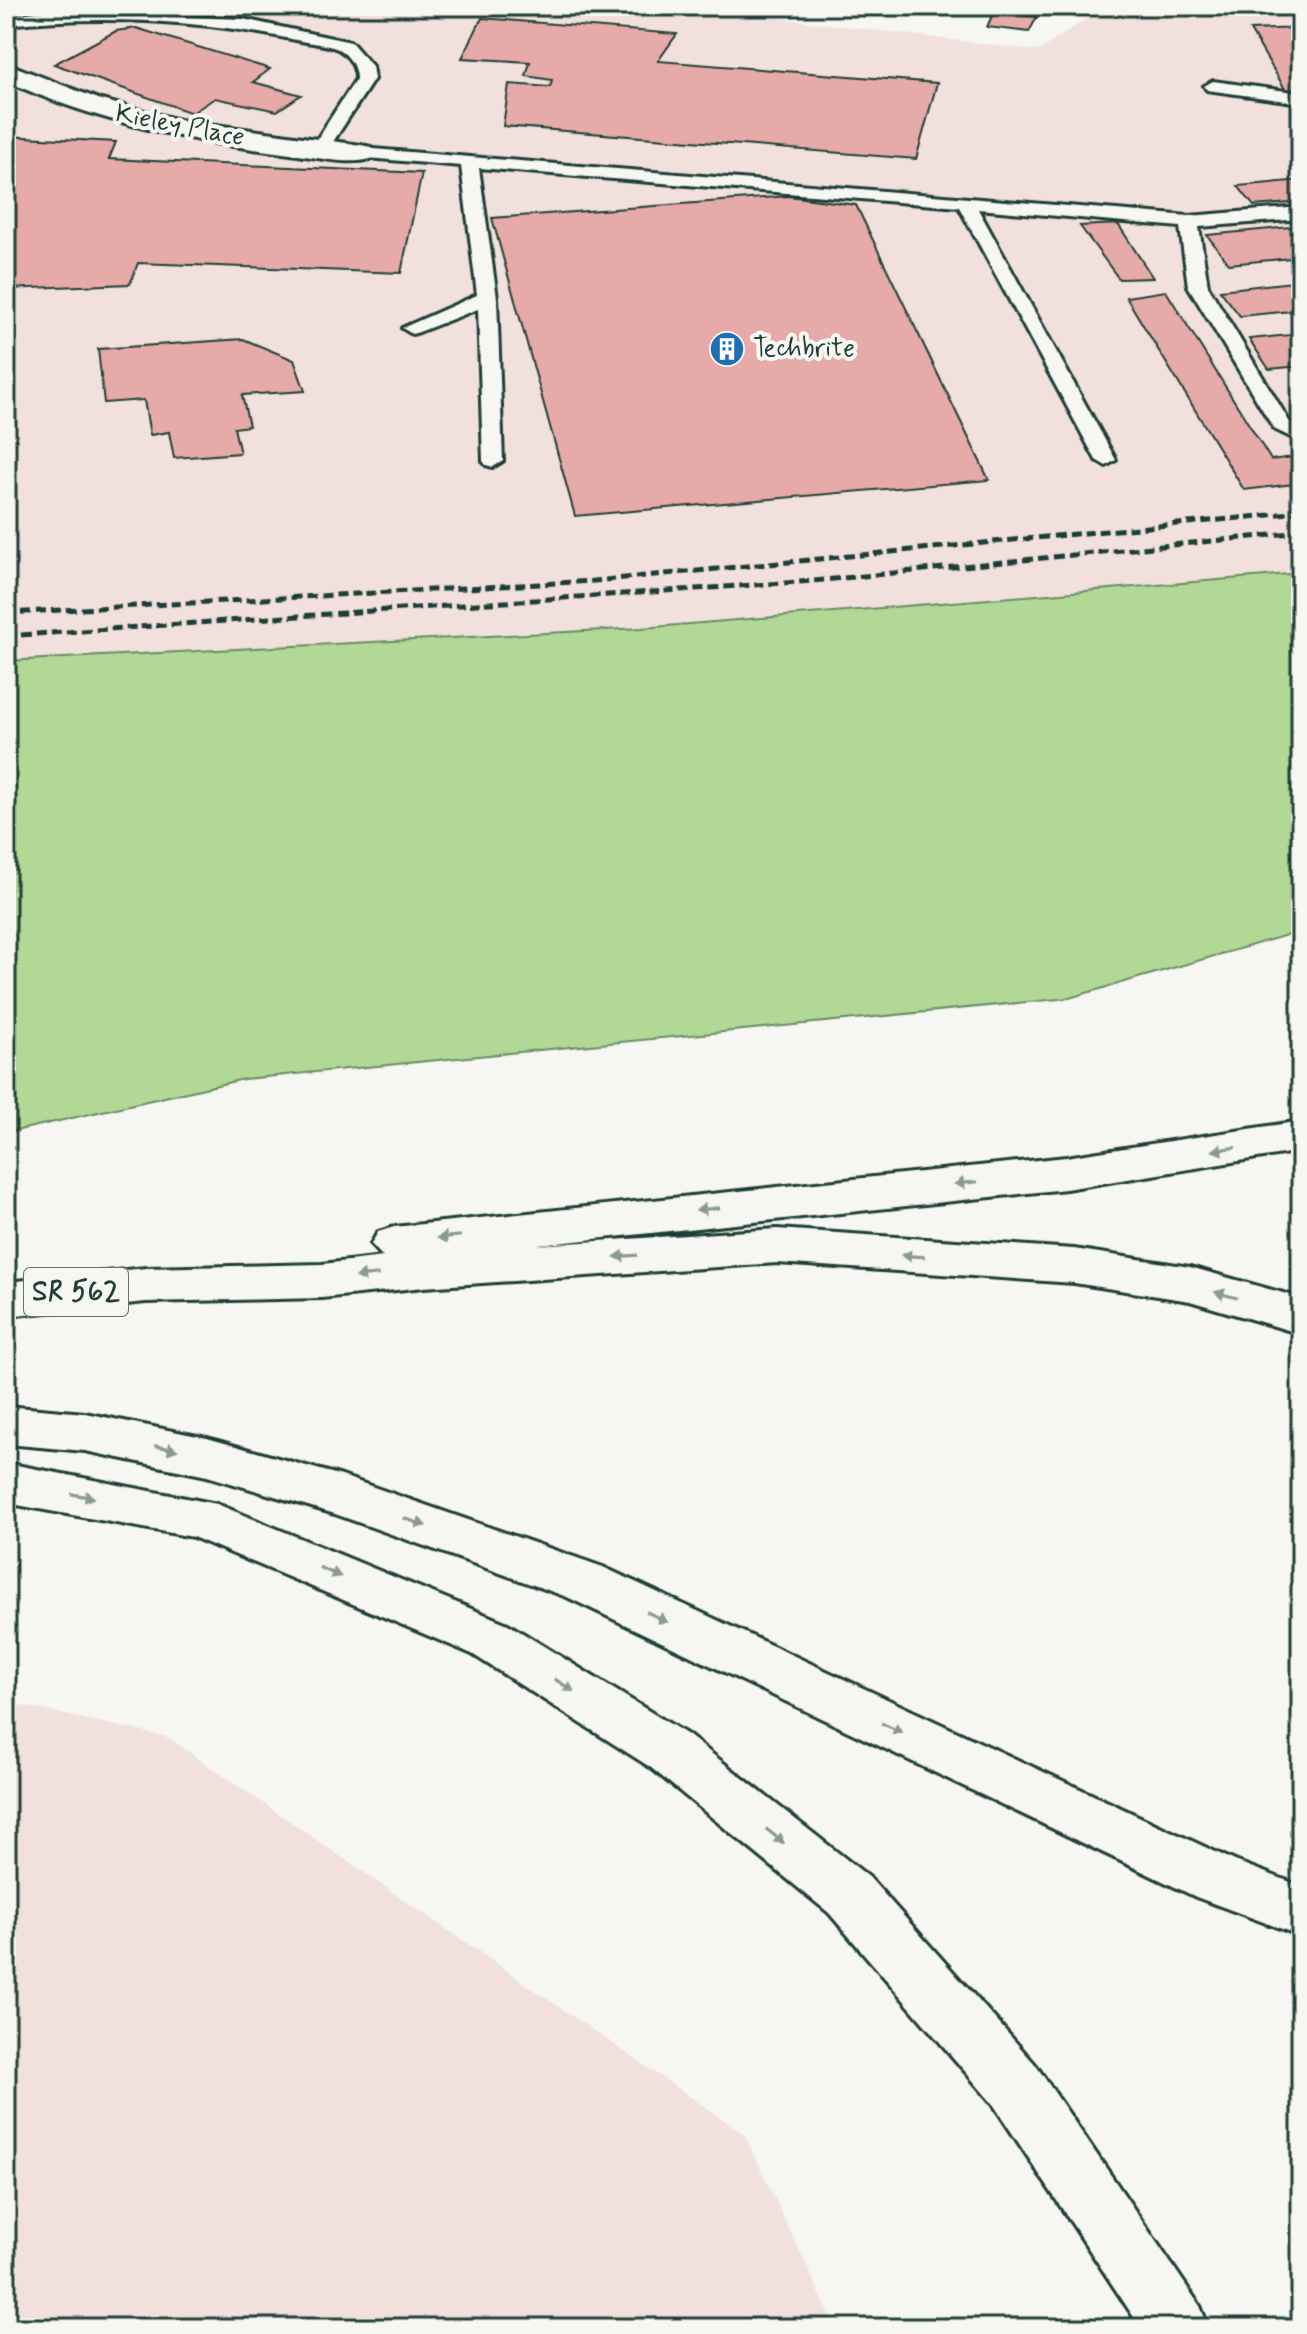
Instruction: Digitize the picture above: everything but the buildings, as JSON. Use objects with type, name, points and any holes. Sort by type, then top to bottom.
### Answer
[{"type":"main road","name":"Kieley Place","points":[[10,79],[79,104],[205,135],[361,153]]},
{"type":"main road","points":[[146,1285],[323,1251],[1066,1173],[1301,1136]]},
{"type":"main road","points":[[146,1285],[322,1281],[424,1270],[777,1246],[1074,1266],[1190,1284],[1301,1316]]},
{"type":"main road","name":"SR 562","points":[[6,1299],[146,1285]]},
{"type":"main road","points":[[6,1425],[85,1432],[207,1457],[342,1496],[585,1582],[1216,1879],[1301,1911]]},
{"type":"main road","points":[[6,1483],[199,1518],[490,1639],[669,1751],[849,1895],[1014,2084],[1178,2328]]},
{"type":"lane","points":[[6,20],[45,16],[189,19],[243,24],[345,46],[364,66],[365,79],[319,150]]},
{"type":"lane","points":[[1213,86],[1301,98]]},
{"type":"lane","points":[[361,153],[1189,222],[1301,213]]},
{"type":"lane","points":[[469,162],[487,298],[493,461]]},
{"type":"lane","points":[[965,202],[1106,460]]},
{"type":"lane","points":[[1189,222],[1198,286],[1281,425],[1301,436]]},
{"type":"lane","points":[[412,328],[487,298]]},
{"type":"shaded area","points":[[6,6],[685,6],[1039,51],[1105,6],[1301,6],[1301,573],[642,628],[6,661]]},
{"type":"shaded area","points":[[6,1702],[167,1737],[744,2134],[836,2328],[6,2328]]},
{"type":"green space","points":[[1301,573],[1301,931],[1069,998],[244,1079],[6,1133],[6,661],[642,628]]},
{"type":"railway","points":[[6,613],[594,581],[1301,512]]},
{"type":"railway","points":[[6,636],[813,581],[1301,532]]},
{"type":"place","name":"Techbrite","points":[[727,349]]}]
